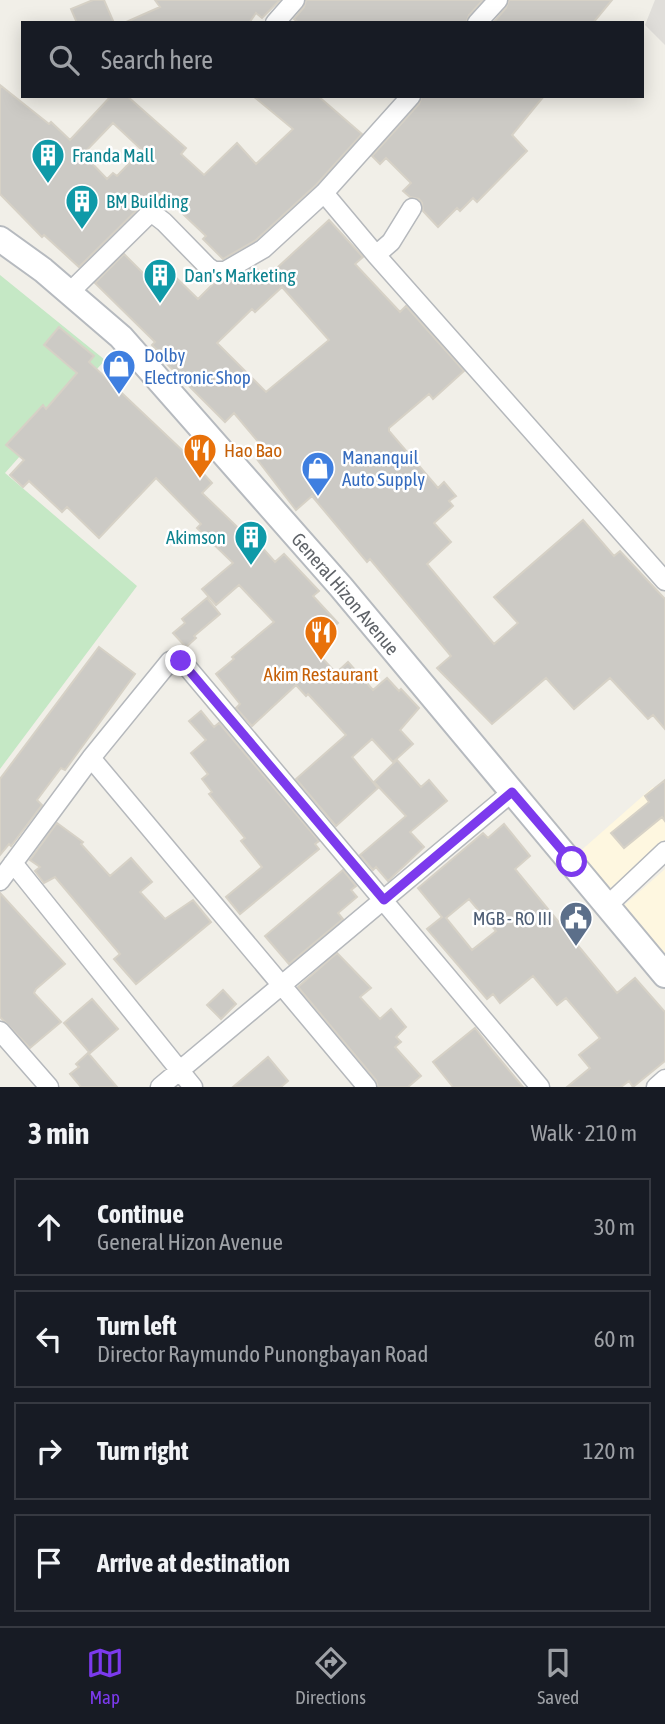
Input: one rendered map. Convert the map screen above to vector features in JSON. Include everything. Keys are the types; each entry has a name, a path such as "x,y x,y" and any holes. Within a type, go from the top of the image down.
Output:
{"main road":[{"name":"General Hizon Avenue","path":"0,239 69,292 121,337 341,587 665,975"}],"street":[{"path":"281,21 295,0"},
{"path":"479,21 498,0"},
{"path":"69,292 151,212 208,267 214,271 225,271 263,248 324,193 409,98"},
{"path":"324,193 665,581"},
{"path":"376,255 391,242 412,208"},
{"path":"0,881 91,758 170,661 181,661 540,1087"},
{"path":"91,758 368,1087"},
{"path":"160,1087 512,792"},
{"path":"608,905 665,852"},
{"path":"13,863 193,1087"},
{"path":"0,1031 49,1087"},
{"path":"656,1087 665,1079"}],"shaded area":[{"path":"655,0 665,0 665,45 645,25"},
{"path":"653,787 665,801 665,840 607,891 577,854"},
{"path":"665,869 665,953 662,955 622,907"}],"green space":[{"path":"0,275 105,360 5,473 137,586 0,769"}],"building":[{"path":"93,0 104,0 113,21 76,21 71,9"},
{"path":"155,0 280,0 262,18 256,13 250,21 128,21 160,7"},
{"path":"306,0 483,0 467,21 296,21 294,19"},
{"path":"509,0 612,0 595,21 495,21"},
{"path":"0,85 49,124 51,122 70,140 109,98 129,98 186,148 181,154 204,175 237,143 256,164 293,129 255,98 320,98 362,134 316,185 256,240 223,259 203,239 206,236 161,193 153,201 143,204 79,267 44,235 42,237 0,194","holes":["113,123 142,150 117,176 113,173 107,179 83,154"]},
{"path":"421,98 542,98 512,135 527,151 477,202 473,198 460,211 457,208 438,227 423,211 419,199 410,197 403,191 411,183 386,158 380,164 372,156 419,104"},
{"path":"329,220 363,257 355,264 400,312 406,306 464,371 433,399 429,394 389,428 438,488 444,482 456,496 449,501 453,506 434,523 451,542 427,564 494,644 518,623 494,597 583,520 614,556 620,551 665,599 665,729 653,715 648,719 610,678 574,709 546,678 492,724 437,668 451,656 370,559 367,562 312,496 296,510 256,458 265,450 234,413 225,422 165,362 167,360 152,345 155,342 95,283 124,254 152,282 166,268 198,299 215,282 230,281 255,267 266,278","holes":["282,287 329,340 266,392 217,343 252,309 255,312"]},
{"path":"59,327 94,356 89,362 183,451 212,483 202,493 275,562 284,554 319,591 313,596 338,623 311,646 336,673 348,662 373,690 387,678 419,708 400,730 413,744 393,762 372,739 352,757 378,788 336,826 296,779 346,735 308,694 306,696 296,685 252,726 236,708 240,704 216,674 274,622 239,585 216,605 202,589 233,563 197,528 201,524 156,478 99,538 67,507 62,512 29,481 23,487 10,475 24,460 6,445 43,405 46,409 77,373 44,345"},
{"path":"207,598 220,614 194,636 196,638 186,647 173,633 185,623 182,619"},
{"path":"99,647 135,674 65,770 61,768 37,800 42,805 11,846 9,844 0,855 0,779"},
{"path":"201,711 214,727 219,723 319,841 315,844 319,849 240,914 226,897 262,867 241,841 245,838 209,794 212,792 202,779 208,774 191,753 206,740 189,721"},
{"path":"397,760 421,787 429,780 447,801 410,832 424,847 388,881 376,867 373,870 360,855 406,816 374,782"},
{"path":"665,780 665,821 662,817 624,848 611,833 649,802 645,796"},
{"path":"57,823 83,842 81,844 110,876 131,858 152,882 140,892 165,919 193,900 211,922 136,984 114,959 120,954 55,877 44,883 35,871 40,867 30,860"},
{"path":"504,824 530,856 515,869 617,993 635,978 665,1012 665,1061 633,1087 629,1081 621,1087 567,1087 590,1068 579,1055 600,1038 566,998 557,1005 533,976 500,1003 493,994 487,999 427,929 442,917 418,888 483,833 488,838","holes":["469,899 496,931 472,950 446,918"]},
{"path":"343,870 356,886 351,890 357,897 338,913 343,919 289,964 265,936"},
{"path":"0,893 65,964 34,993 61,1022 30,1048 0,1017"},
{"path":"337,953 371,988 360,997 380,1019 391,1009 406,1027 396,1037 401,1042 395,1047 421,1076 408,1087 378,1087 376,1080 298,987"},
{"path":"223,990 236,1004 221,1019 207,1005"},
{"path":"92,999 118,1029 90,1053 64,1023"},
{"path":"475,1028 523,1087 453,1087 433,1062"},
{"path":"88,1053 117,1087 81,1087 70,1074 79,1067 76,1064"},
{"path":"268,1057 288,1081 281,1087 233,1087"}],"place":[{"name":"Franda Mall","path":"48,185"},
{"name":"BM Building","path":"82,231"},
{"name":"Dan's Marketing","path":"160,305"},
{"name":"Dolby Electronic Shop","path":"119,396"},
{"name":"Hao Bao","path":"200,480"},
{"name":"Mananquil Auto Supply","path":"318,498"},
{"name":"Akimson","path":"251,567"},
{"name":"Akim Restaurant","path":"321,662"},
{"name":"MGB - RO III","path":"576,948"}],"route":[{"path":"181,661 384,900 512,792 572,862"}]}
